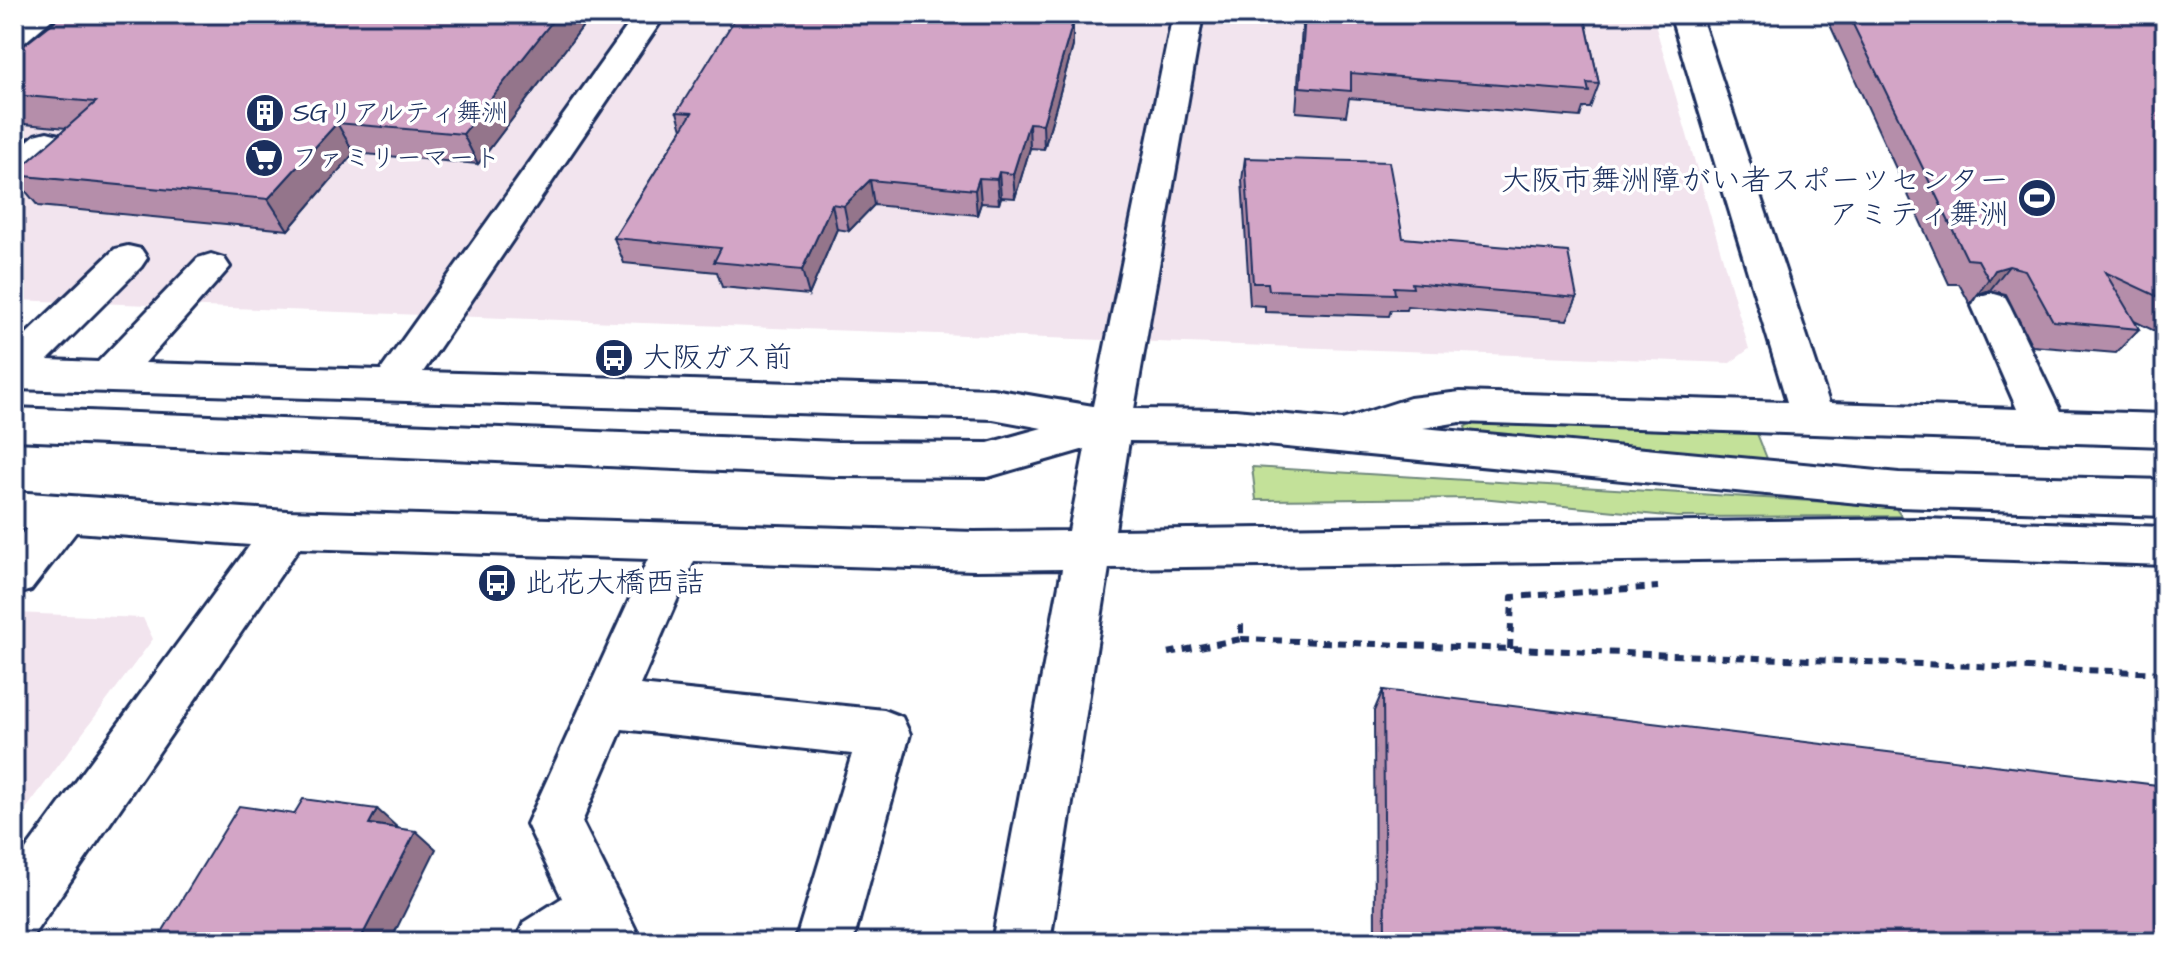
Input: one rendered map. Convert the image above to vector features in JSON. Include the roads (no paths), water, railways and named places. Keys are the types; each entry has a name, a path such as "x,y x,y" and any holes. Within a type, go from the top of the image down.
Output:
{"street":[{"path":"14,35 43,14"},
{"path":"393,384 651,14"},
{"path":"1021,942 1111,425 1188,14"},
{"path":"1685,14 1813,418"},
{"path":"14,170 47,142"},
{"path":"14,372 128,258"},
{"path":"108,377 211,267"},
{"path":"1991,306 2046,427"},
{"path":"14,372 993,404 1111,425 1235,426 1899,490 2165,498"},
{"path":"1330,436 1410,414 1460,407 2165,430"},
{"path":"14,424 837,459 988,460 1111,425"},
{"path":"14,510 287,529 974,551 1923,538 2165,546"},
{"path":"14,576 66,512"},
{"path":"14,914 287,529"},
{"path":"544,942 605,926 554,824 679,541"},
{"path":"609,705 884,734 824,942"}],"place":[{"name":"SGリアルティ舞洲","path":"265,113"},
{"name":"ファミリーマート","path":"264,158"},
{"name":"大阪市舞洲障がい者スポーツセンター アミティ舞洲","path":"2037,198"},
{"name":"大阪ガス前","path":"614,358"},
{"name":"此花大橋西詰","path":"497,583"}]}
